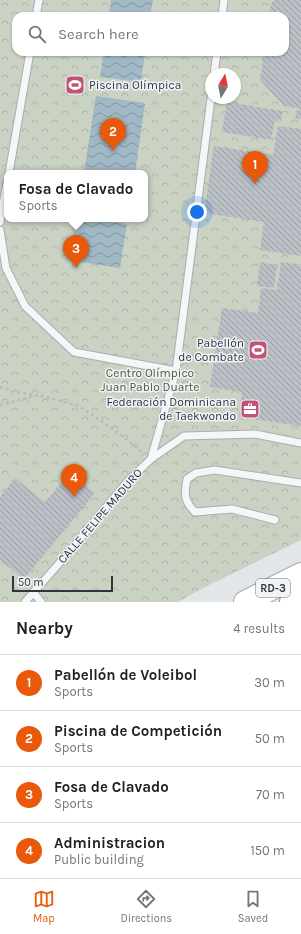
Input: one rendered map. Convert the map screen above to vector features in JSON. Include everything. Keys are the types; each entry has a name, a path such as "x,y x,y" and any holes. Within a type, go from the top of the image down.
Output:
{"main road":[{"name":"RD-3","path":"245,602 301,574"},
{"name":"RD-3","path":"291,602 301,597"}],"lane":[{"path":"37,12 39,0"},
{"path":"222,12 224,0"},
{"path":"9,170 29,56"},
{"path":"215,68 216,56"},
{"path":"151,460 176,371 210,104"},
{"path":"0,222 4,199"},
{"path":"0,230 6,268 25,306 74,352 176,371"},
{"name":"CALLE FELIPE MADURO","path":"25,602 128,481 151,460 184,436 254,434 301,443"},
{"path":"275,520 232,509 195,512 188,505 185,492 187,479 196,473 215,470 301,483"},
{"path":"33,592 41,602"}],"path":[{"path":"0,388 15,392 38,395 79,406 116,432 151,460"},
{"path":"0,404 38,395"}],"green space":[{"name":"Centro Olímpico Juan Pablo Duarte","path":"0,0 301,0 301,540 205,587 178,602 0,602"}],"water":[{"path":"111,0 153,0 151,12 110,12"},
{"path":"103,56 144,56 141,82 100,77"},
{"path":"96,96 145,103 135,170 84,170"},
{"path":"75,222 115,222 127,224 120,268 69,260"}],"building":[{"path":"275,0 301,0 301,109 284,106 260,80 263,56 289,56 289,12 270,12 271,3"},
{"path":"227,104 239,104 282,111 281,121 275,119 271,140 222,132"},
{"path":"297,110 301,110 301,119 295,118"},
{"path":"278,126 301,129 301,256 260,250 264,222 204,213 214,146 273,155"},
{"path":"260,262 277,265 274,288 257,286"},
{"name":"Pabellón de Combate","path":"281,262 301,265 301,426 239,417 242,392 210,387 222,308 258,313 261,288 277,290"},
{"path":"69,473 95,493 24,579 0,560 0,497 15,478 45,502"}],"place":[{"name":"Piscina Olímpica","path":"75,85"},
{"name":"Piscina de Competición","path":"113,151"},
{"name":"Pabellón de Voleibol","path":"255,184"},
{"name":"Fosa de Clavado","path":"76,268"},
{"name":"Pabellón de Combate","path":"258,350"},
{"name":"Federación Dominicana de Taekwondo","path":"250,409"},
{"name":"Administracion","path":"74,497"}]}
